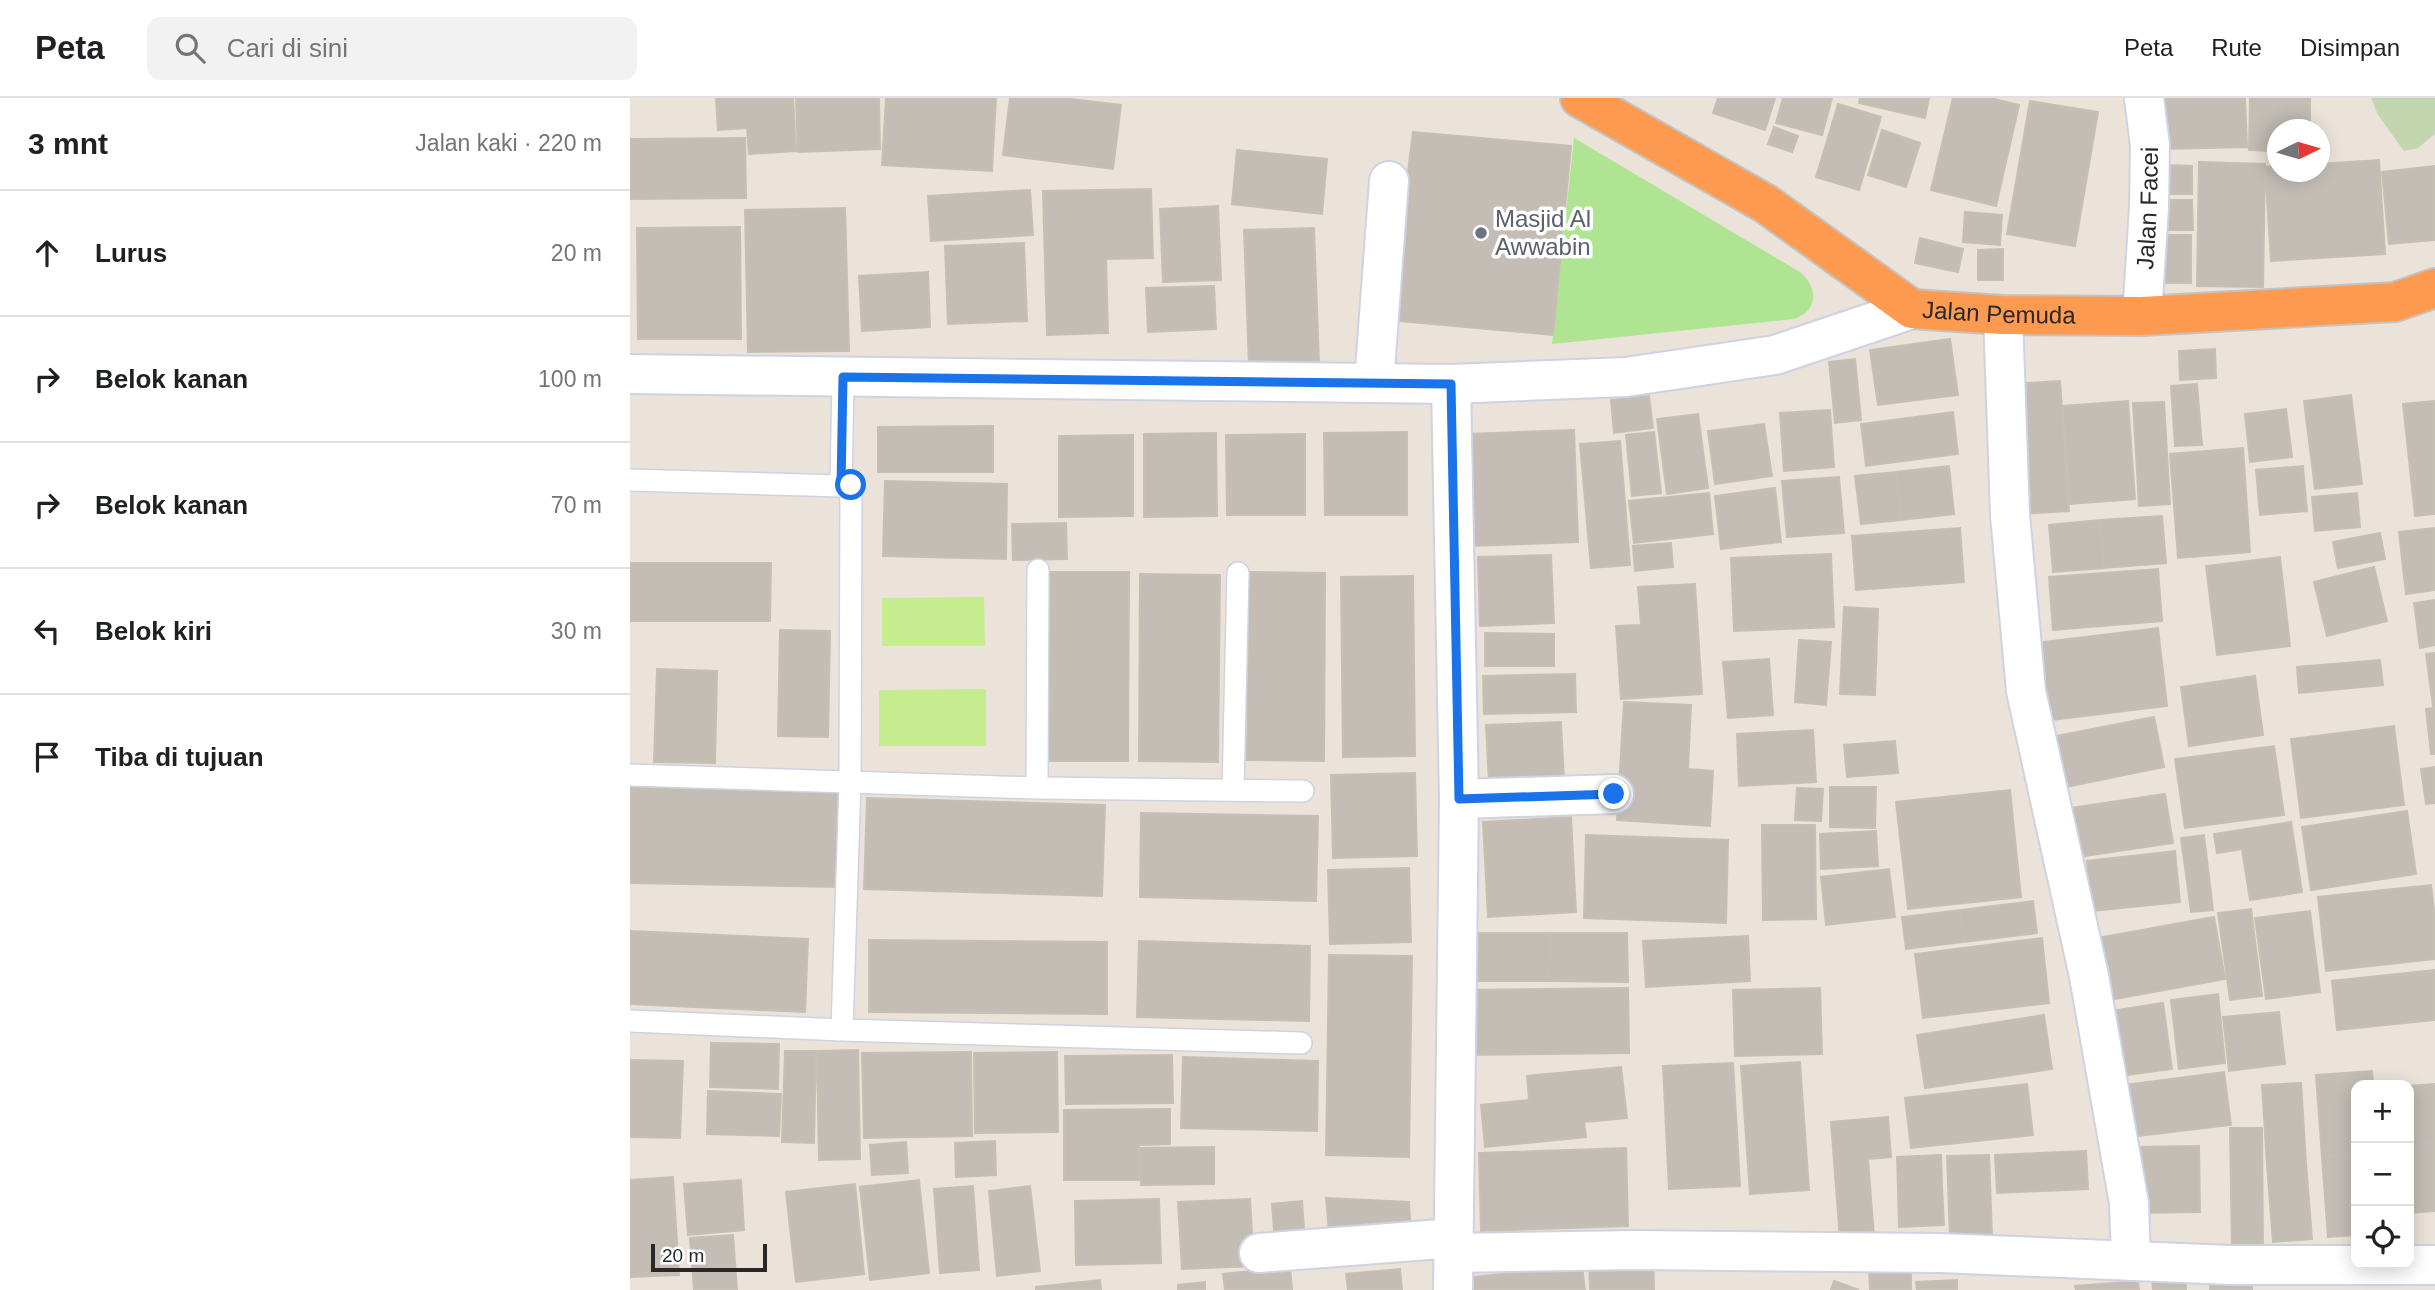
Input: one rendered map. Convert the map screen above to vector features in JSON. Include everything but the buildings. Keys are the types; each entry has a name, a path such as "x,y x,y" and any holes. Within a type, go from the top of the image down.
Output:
{"highway":[{"name":"Jalan Pemuda","path":"1580,98 1766,204 1912,309 2003,315 2142,316 2395,302 2435,288"}],"street":[{"name":"Jalan Facei","path":"2142,316 2150,145 2144,98"},
{"path":"1374,383 1389,181"},
{"path":"630,374 1451,384 1626,377 1775,355 1912,309"},
{"path":"2003,315 2010,515 2026,691 2089,976 2129,1203 2131,1261"},
{"path":"1451,384 1459,799 1454,1260"},
{"path":"1459,799 1614,794"},
{"path":"1259,1253 1454,1260 1635,1250 1940,1253 2131,1261 2273,1278 2435,1265"}],"lane":[{"path":"841,486 843,377"},
{"path":"630,480 851,485 850,783 842,1030"},
{"path":"1037,788 1038,570"},
{"path":"1233,790 1238,573"},
{"path":"630,775 1037,788 1303,791"},
{"path":"630,1021 1301,1043"}],"green space":[{"path":"2371,98 2435,98 2435,134 2418,148 2404,151 2378,115"},
{"path":"1574,138 1800,272 1813,291 1812,304 1808,310 1794,319 1552,344"},
{"path":"984,597 985,646 882,646 882,598"},
{"path":"986,689 986,746 879,746 879,690"}],"place":[{"name":"Masjid Al Awwabin","path":"1481,233"}],"route":[{"path":"851,485 841,486 843,377 1451,384 1459,799 1614,794"}]}
